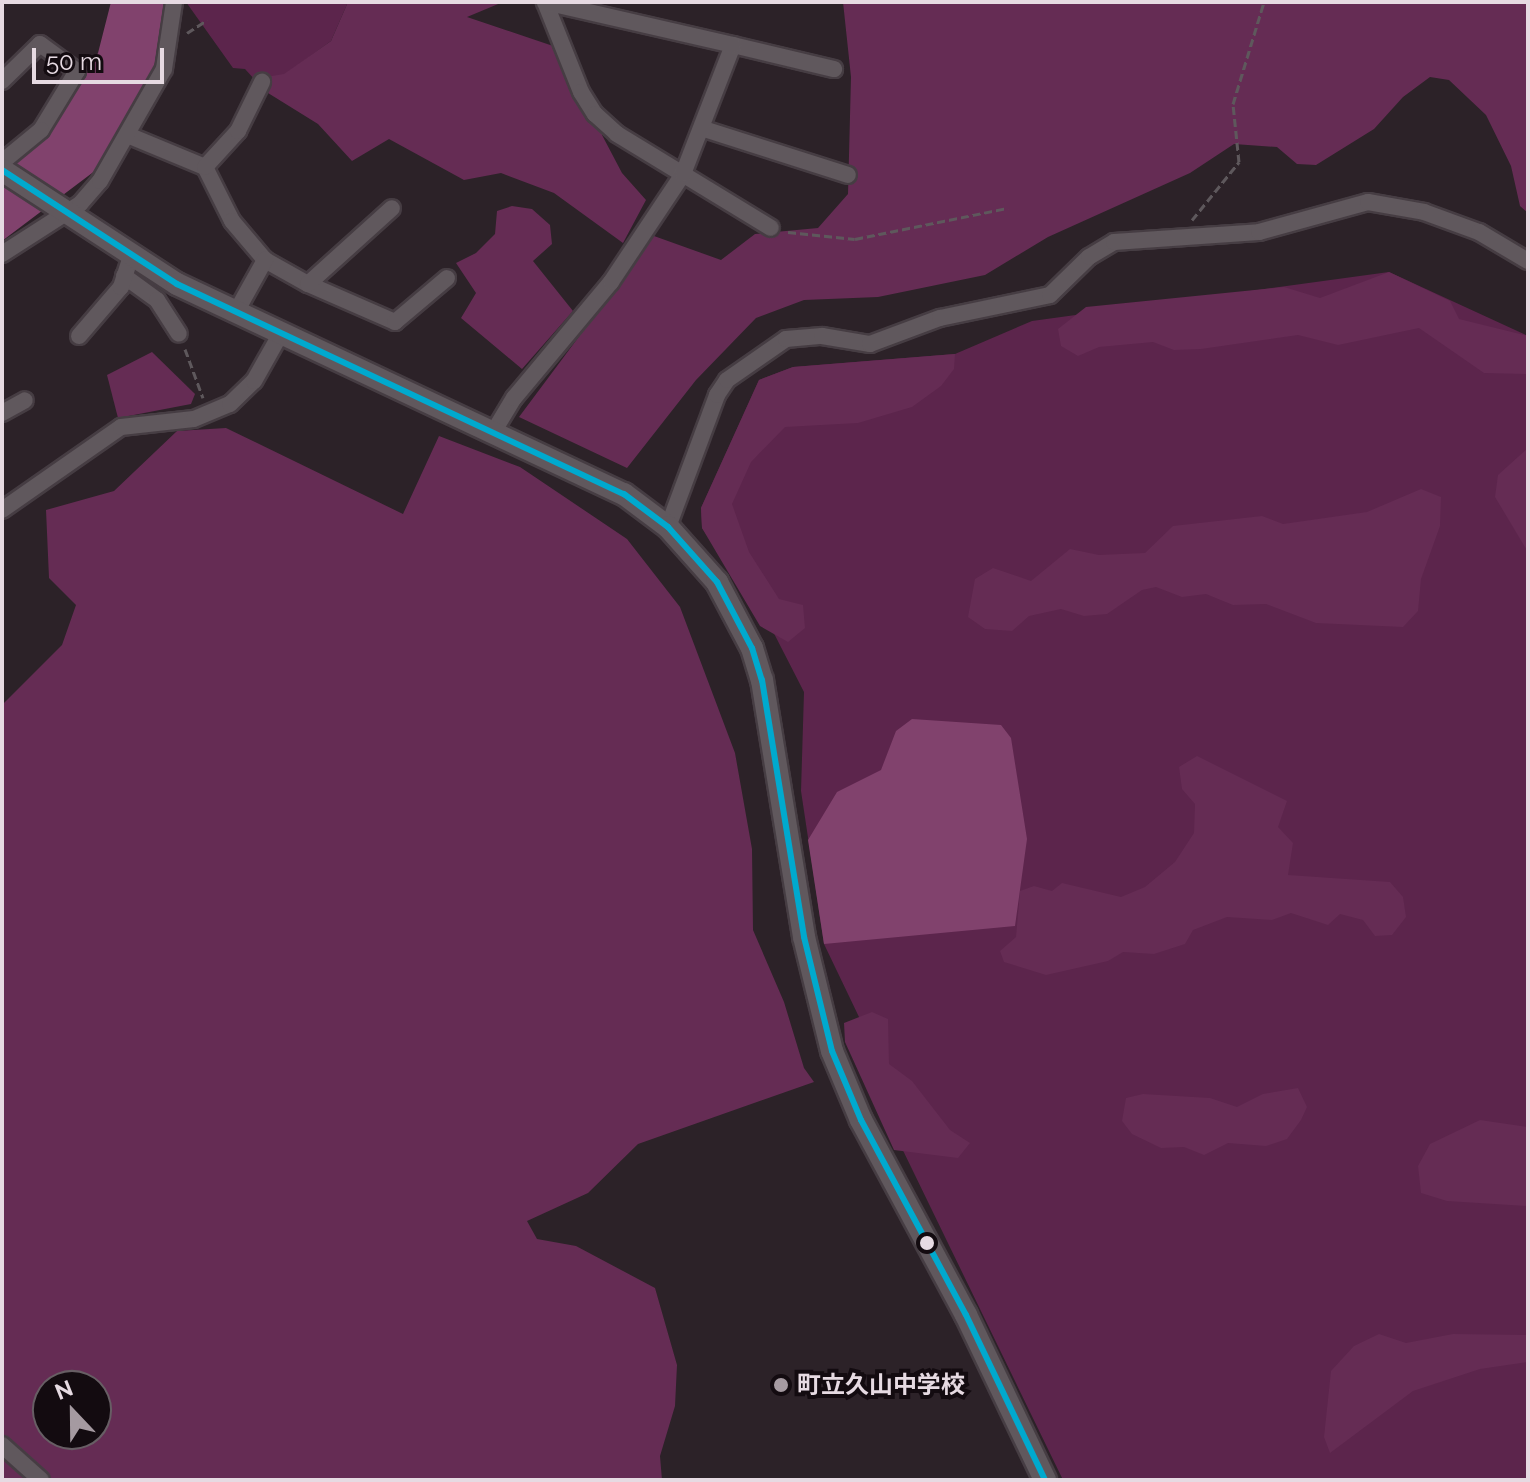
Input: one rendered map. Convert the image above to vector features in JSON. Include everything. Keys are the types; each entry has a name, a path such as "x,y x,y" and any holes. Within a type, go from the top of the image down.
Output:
{"street":[{"path":"2,254 62,212 80,204 130,136 164,69 174,2"},
{"path":"545,2 834,69"},
{"path":"545,2 581,92 595,114 617,134 771,228"},
{"path":"2,81 40,44 77,71 41,130 2,162"},
{"path":"494,431 514,398 611,282 683,174 704,129 733,45"},
{"path":"205,167 238,131 262,82"},
{"path":"704,129 848,175"},
{"path":"130,136 205,167 232,221 265,260 308,284 395,322 447,278"},
{"path":"2,170 62,212 127,266 157,300 179,334"},
{"path":"668,527 717,395 727,380 769,346 805,336 870,344 940,318 1024,303 1050,295 1089,257 1114,242 1259,232 1368,202 1424,212 1479,232 1528,261"},
{"path":"308,284 392,208"},
{"path":"236,312 265,260"},
{"path":"127,266 236,312 624,494 668,527 733,608 762,680 804,937 832,1051 861,1120 966,1315 1045,1480"},
{"path":"79,336 107,308 127,266"},
{"path":"2,510 121,427 208,413 230,404 254,381 281,333"},
{"path":"2,413 25,400"},
{"path":"2,1445 41,1480"}],"path":[{"path":"1179,237 1239,162 1233,104 1264,2"},
{"path":"192,32 207,20"},
{"path":"771,228 811,238 855,239 1008,208"},
{"path":"179,334 208,413"}],"shaded area":[{"path":"111,2 164,2 170,25 154,73 108,161 2,241 2,174 50,133 71,100 98,53"},
{"path":"186,2 348,2 331,41 284,75 256,81 245,69 233,68"},
{"path":"348,2 503,2 467,17 559,48 603,116 602,135 622,173 646,200 623,243 554,193 501,173 464,180 389,139 352,161 318,124 268,93 266,77 284,74 331,41"},
{"path":"843,2 1528,2 1528,213 1520,206 1511,166 1486,115 1449,80 1430,77 1403,97 1374,129 1316,165 1297,164 1277,147 1234,144 1190,173 1048,237 985,275 878,297 804,300 756,318 696,380 627,468 519,417 654,236 721,260 755,234 818,228 848,194 851,77"},
{"path":"512,206 532,209 550,225 552,244 533,261 573,311 522,369 461,318 476,293 456,263 476,253 495,234 497,211"},
{"path":"1389,272 1528,336 1528,1480 1063,1480 861,1064 859,1017 824,944 801,791 804,692 763,612 702,528 701,508 759,380 793,367 955,354 1032,321"},
{"path":"1389,272 1450,301 1459,319 1528,336 1528,374 1484,373 1419,328 1338,345 1298,335 1201,349 1174,350 1153,342 1099,347 1078,356 1061,346 1058,329 1086,307 1284,287 1320,298"},
{"path":"152,352 195,394 191,404 118,418 107,375"},
{"path":"955,354 954,369 941,386 912,407 858,423 785,427 751,462 732,504 749,552 779,599 803,605 805,628 788,642 760,626 702,528 701,508 759,380 793,367"},
{"path":"226,428 403,514 439,436 520,467 627,539 680,607 735,753 752,849 753,930 784,1002 804,1068 814,1082 638,1144 588,1193 527,1221 537,1239 576,1246 655,1288 677,1365 675,1406 660,1456 662,1480 2,1480 2,705 62,645 76,605 49,578 46,510 114,491 177,431"},
{"path":"1528,448 1528,552 1495,497 1498,475"},
{"path":"1421,489 1441,497 1440,526 1421,579 1418,611 1403,627 1316,623 1266,604 1233,605 1206,594 1182,597 1156,587 1142,590 1107,614 1084,616 1061,609 1029,616 1012,631 985,629 968,617 975,579 993,568 1031,581 1070,549 1099,555 1145,553 1173,526 1262,516 1283,524 1367,512"},
{"path":"912,719 1001,725 1011,738 1027,839 1015,926 824,944 808,840 837,792 881,770 896,731"},
{"path":"1197,756 1287,801 1278,827 1293,843 1288,875 1390,882 1403,897 1406,917 1392,935 1375,936 1363,920 1340,914 1328,925 1291,913 1272,920 1227,917 1193,930 1185,944 1154,954 1123,952 1108,961 1046,975 1004,962 1000,951 1016,937 1020,891 1034,886 1052,891 1062,883 1121,897 1145,887 1175,862 1194,833 1195,804 1182,789 1179,767"},
{"path":"872,1012 888,1019 889,1064 912,1081 950,1130 970,1143 958,1158 894,1150 845,1042 844,1023"},
{"path":"1298,1088 1307,1107 1301,1120 1287,1139 1266,1146 1228,1143 1204,1155 1184,1147 1161,1148 1132,1134 1122,1121 1126,1098 1143,1094 1210,1098 1237,1107 1263,1094"},
{"path":"1480,1120 1528,1127 1528,1206 1447,1201 1421,1193 1418,1166 1430,1144"},
{"path":"1379,1334 1406,1343 1453,1334 1528,1335 1528,1362 1480,1369 1413,1391 1330,1453 1324,1437 1331,1371 1354,1346"}],"transit line":[{"path":"2,170 177,284 624,494 668,527 717,582 752,648 762,680 804,937 832,1051 861,1120 966,1315 1045,1480"}],"place":[{"name":"町立久山中学校","path":"781,1385"}]}
